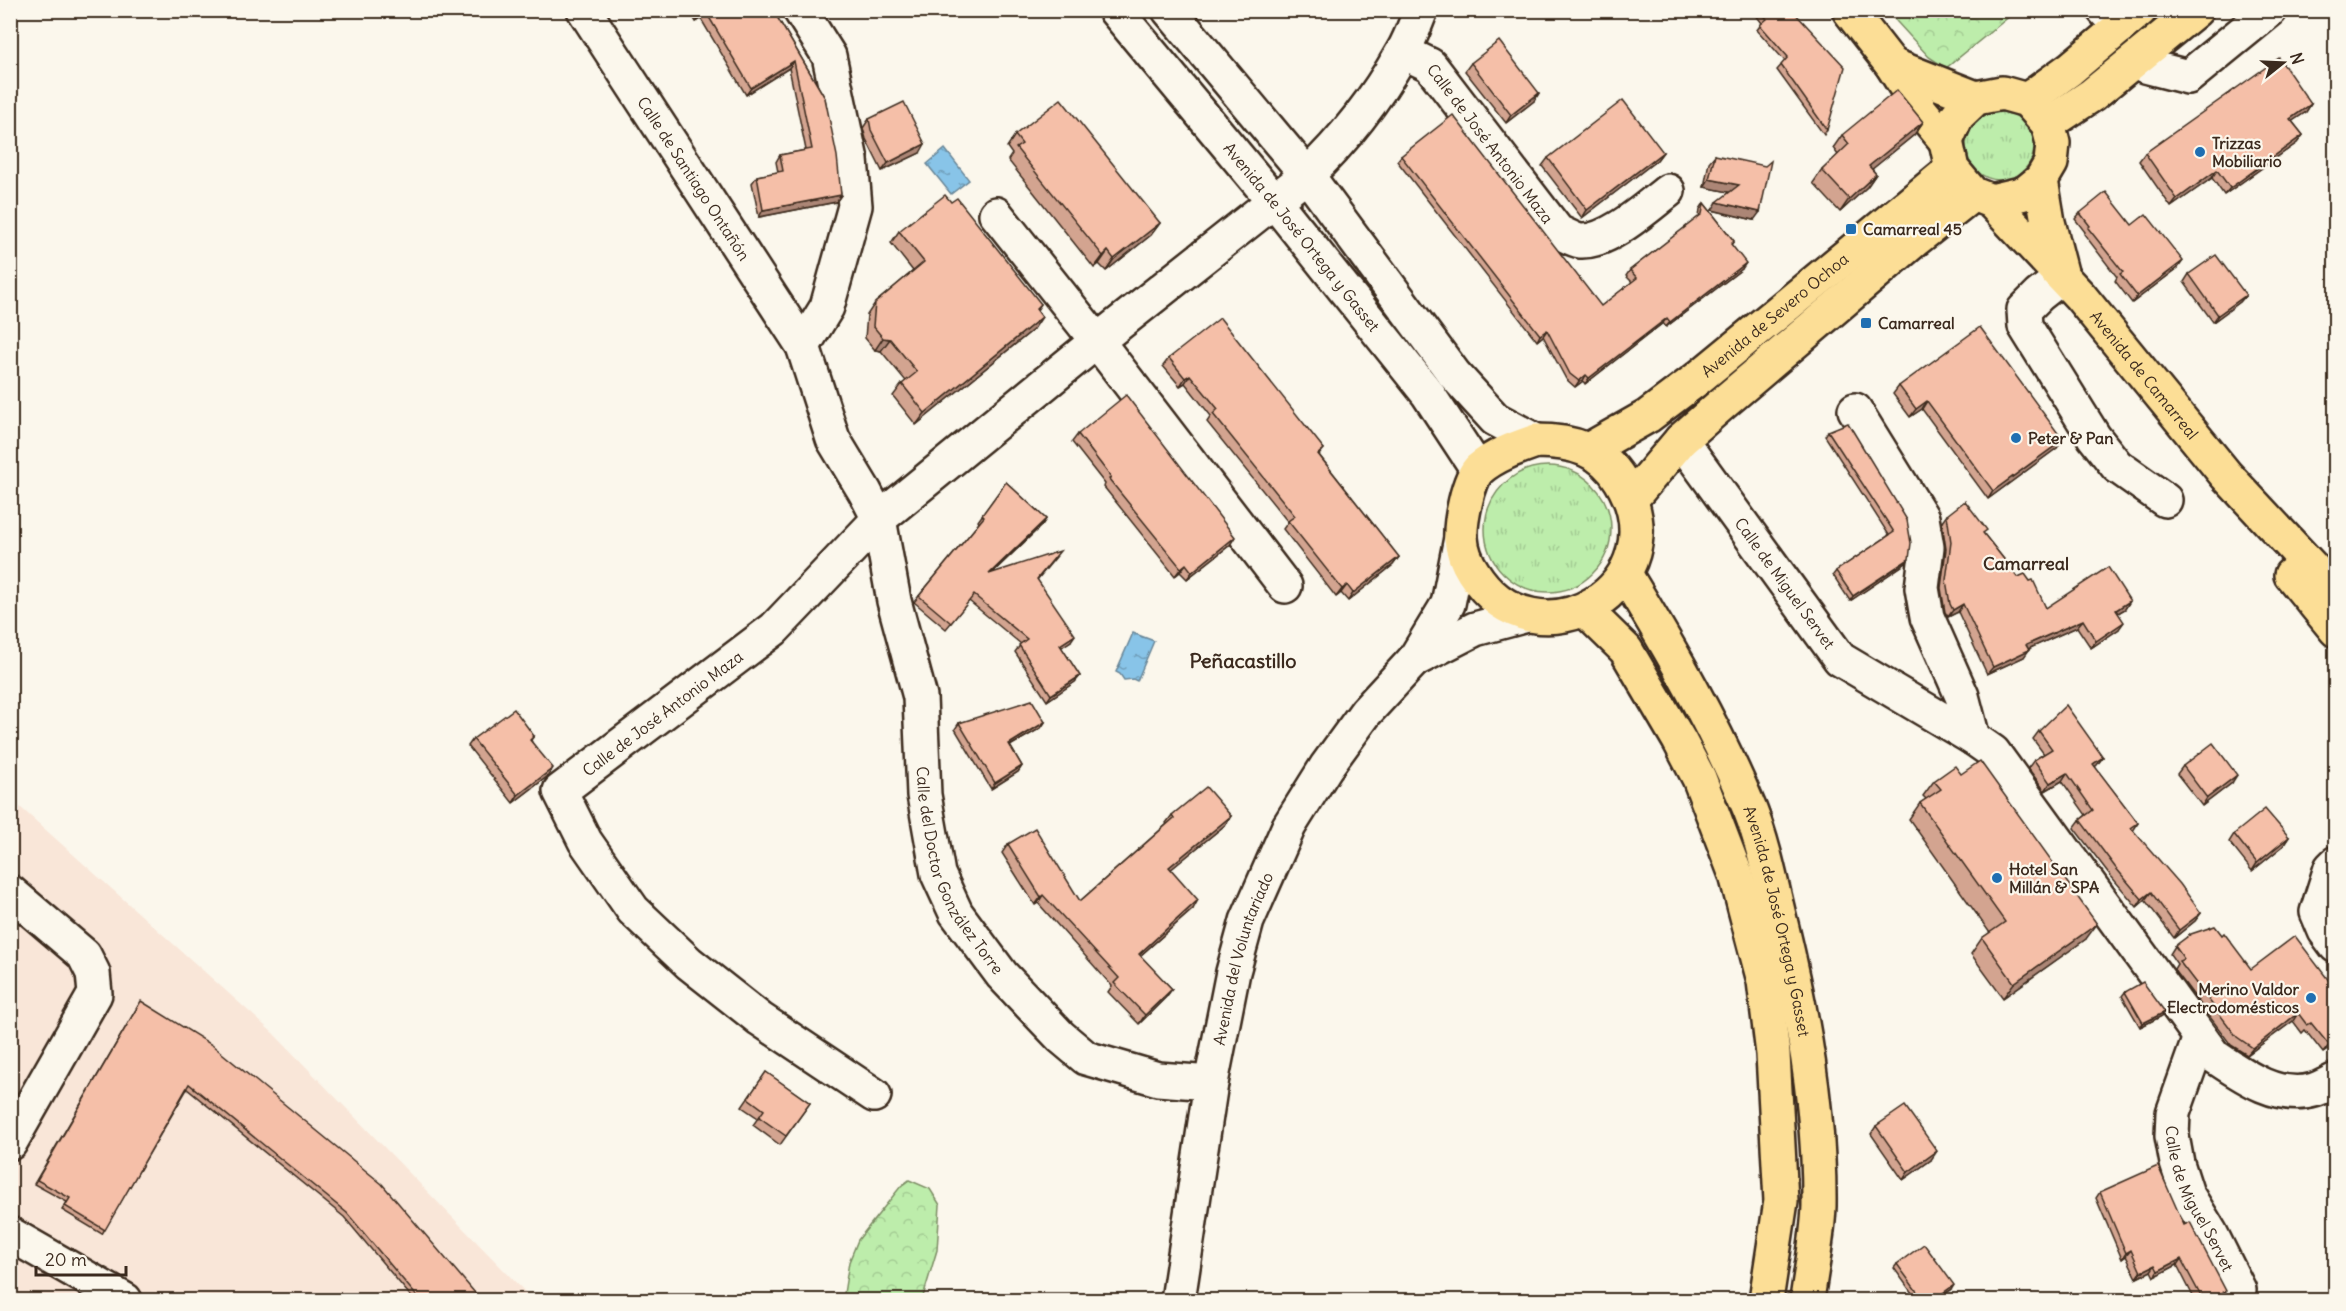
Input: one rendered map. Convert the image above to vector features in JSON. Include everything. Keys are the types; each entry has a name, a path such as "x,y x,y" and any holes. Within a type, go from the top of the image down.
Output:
{"main road":[{"path":"1849,10 1892,65 1949,155 1982,198 2025,193 2041,180 2050,163 2053,143 2048,124 2027,100 2002,93 1976,98 1892,65"},
{"path":"2048,124 2135,61 2190,15"},
{"path":"2027,100 2070,69 2121,16"},
{"path":"1949,155 1957,116 1976,98"},
{"name":"Avenida de Severo Ochoa","path":"1588,450 1648,416 1689,385 1949,155"},
{"name":"Avenida de Camarreal","path":"2041,180 2048,222 2062,277"},
{"name":"Avenida de Severo Ochoa","path":"1632,498 1681,440 1890,261 1982,198"},
{"name":"Avenida de Camarreal","path":"1982,198 2062,277 2226,475"},
{"path":"1536,441 1562,441 1588,450 1614,470 1632,498 1637,520 1637,538 1633,557 1625,574 1608,595 1585,610 1557,617 1527,615 1503,604 1482,587 1468,564 1461,538 1465,501 1478,470 1508,451 1536,441"},
{"path":"2226,475 2336,593"},
{"path":"2226,475 2294,579 2336,630"},
{"name":"Avenida de José Ortega y Gasset","path":"1625,574 1701,706 1730,765 1750,813 1767,864 1795,984 1815,1098 1819,1208 1807,1300"},
{"name":"Avenida de José Ortega y Gasset","path":"1585,610 1626,650 1699,778 1736,875 1764,981 1773,1054 1781,1201 1766,1300"}],"street":[{"name":"Calle de Santiago Ontañón","path":"584,10 803,346 832,439 866,492 879,519"},
{"path":"800,10 828,56 851,160 855,206 827,307 803,346"},
{"name":"Avenida de José Ortega y Gasset","path":"1115,10 1274,201 1428,394 1478,470"},
{"path":"1169,10 1307,175 1454,374 1495,419 1536,441"},
{"name":"Calle de José Antonio Maza","path":"874,1095 760,1019 689,963 633,910 585,841 560,791 774,630 879,519 1097,341 1307,175 1334,149 1403,52 1421,10"},
{"path":"2135,61 2145,66 2188,77 2270,10"},
{"name":"Calle de José Antonio Maza","path":"1403,52 1430,65 1558,232 1580,241 1600,237 1619,228 1668,190"},
{"path":"996,214 1097,341 1285,586"},
{"path":"2062,277 2024,310 2025,326 2094,437 2111,459 2117,466 2165,500"},
{"path":"1855,410 1922,518 1927,547 1922,588 1927,617 1962,696 1973,738"},
{"name":"Calle de Miguel Servet","path":"1681,440 1840,659 1993,752 2214,1056 2247,1078 2283,1092 2313,1090 2336,1080"},
{"name":"Calle del Doctor González Torre","path":"879,519 894,601 920,697 924,795 938,874 956,913 1002,975 1061,1037 1086,1058 1158,1080 1211,1083"},
{"name":"Avenida del Voluntariado","path":"1178,1300 1211,1083 1233,972 1247,921 1289,826 1326,767 1366,712 1414,660 1448,604 1461,538"},
{"name":"Avenida del Voluntariado","path":"1414,660 1475,629 1527,615"},
{"path":"2336,863 2331,868 2317,912 2325,932 2336,946"},
{"path":"10,892 84,955 93,973 95,994 10,1143"},
{"name":"Calle de Miguel Servet","path":"2200,1037 2173,1113 2172,1136 2177,1163 2187,1194 2210,1232 2239,1290"},
{"path":"10,1234 125,1300"}],"shaded area":[{"path":"10,798 273,1033 533,1300 11,1300"}],"green space":[{"path":"1887,11 2016,11 1946,68 1929,57"},
{"path":"2000,112 2013,115 2024,122 2031,133 2034,146 2031,159 2024,170 2013,177 2000,180 1987,177 1976,170 1969,159 1966,146 1969,133 1976,122 1987,115"},
{"path":"1548,466 1572,471 1592,485 1606,505 1611,529 1606,553 1592,573 1572,587 1548,592 1524,587 1504,573 1490,553 1485,529 1490,505 1504,485 1524,471"},
{"path":"909,1180 930,1189 940,1205 937,1250 922,1300 843,1300 849,1262 858,1240 901,1186"}],"water":[{"path":"945,149 969,180 951,194 927,164"},
{"path":"1133,633 1154,641 1137,681 1124,680 1116,672"}],"building":[{"path":"698,10 773,10 825,98 837,156 841,195 763,210 757,176 783,171 780,155 812,149 794,61 751,88 706,12 701,15"},
{"path":"1759,10 1792,10 1845,67 1827,130 1781,65 1788,57 1760,25 1767,19"},
{"path":"1499,41 1539,93 1511,115 1471,63"},
{"path":"2279,58 2311,104 2290,119 2303,135 2230,188 2217,170 2177,199 2145,153"},
{"path":"1897,90 1923,122 1869,166 1876,174 1849,199 1822,170 1849,144 1842,135"},
{"path":"1061,99 1160,223 1114,259 1108,251 1103,256 1016,148 1022,144 1015,135"},
{"path":"1623,100 1663,152 1587,210 1548,158"},
{"path":"904,102 925,144 888,163 871,130 869,119"},
{"path":"1453,115 1601,306 1637,278 1630,270 1702,214 1704,203 1734,241 1731,244 1746,263 1670,322 1667,318 1589,378 1586,375 1579,381 1570,374 1547,330 1540,335 1401,156"},
{"path":"1715,155 1765,166 1771,161 1760,212 1717,202 1739,185 1709,179"},
{"path":"2106,192 2132,225 2146,214 2183,261 2137,296 2120,274 2123,272 2088,228 2090,226 2080,213"},
{"path":"945,195 951,202 957,198 1041,304 1036,309 1042,317 925,413 902,384 917,372 890,339 883,338 873,326 875,303 924,262 899,231"},
{"path":"2216,255 2246,295 2218,315 2189,274"},
{"path":"1220,318 1324,449 1318,454 1399,557 1353,593 1347,585 1342,589 1288,521 1295,516 1213,414 1218,409 1190,375 1185,378 1169,358"},
{"path":"1980,327 2063,440 1993,491 1927,401 1916,409 1899,386"},
{"path":"1126,395 1235,537 1192,572 1186,564 1181,568 1109,479 1111,477 1078,434"},
{"path":"1848,423 1907,520 1911,543 1909,559 1853,596 1836,571 1894,532 1828,431"},
{"path":"1006,482 1046,519 989,574 1060,551 1037,579 1075,635 1060,645 1080,676 1051,695 1019,645 1027,639 974,595 951,623 919,596 984,517 982,515"},
{"path":"1965,501 1987,530 1983,533 2018,577 2025,574 2030,581 2033,580 2046,608 2108,567 2130,601 2116,610 2124,622 2096,641 2083,620 2026,645 2029,650 1993,667 1963,604 1953,610 1950,604 1946,580 1951,542 1947,515"},
{"path":"1032,700 1045,722 1009,744 1022,766 995,783 959,723"},
{"path":"2066,705 2103,757 2093,764 2138,823 2131,828 2180,884 2201,913 2179,930 2151,892 2142,899 2080,820 2093,810 2067,773 2050,783 2034,760 2052,749 2039,731"},
{"path":"514,709 534,736 530,740 553,768 518,795 473,739"},
{"path":"2213,743 2237,775 2207,798 2183,766"},
{"name":"Hotel San Millán & SPA","path":"1980,761 2097,924 2014,983 1982,938 2005,922 1920,803 1941,789 1934,781 1955,766 1961,774"},
{"path":"1206,787 1231,816 1169,867 1198,900 1139,954 1172,989 1145,1015 1114,983 1119,978 1043,895 1041,897 1008,844 1035,828 1080,901 1174,818 1172,815"},
{"path":"2265,809 2289,837 2257,863 2234,834"},
{"path":"2215,926 2222,935 2224,933 2251,969 2295,936 2336,990 2336,1040 2329,1045 2311,1023 2307,1025 2298,1013 2253,1048 2237,1037 2179,961 2184,959 2175,946 2191,934"},
{"path":"2143,982 2165,1012 2143,1023 2125,992"},
{"path":"141,1001 212,1045 382,1184 481,1300 420,1300 347,1213 189,1084 105,1230 65,1206 70,1198 37,1180"},
{"path":"766,1072 810,1103 786,1136 759,1117 764,1110 748,1098"},
{"path":"1905,1106 1937,1151 1908,1172 1876,1126"},
{"path":"2158,1166 2184,1225 2190,1222 2226,1291 2207,1300 2203,1300 2181,1259 2158,1271 2155,1265 2141,1272 2131,1250 2126,1253 2100,1192"},
{"path":"1924,1244 1954,1285 1933,1300 1923,1300 1897,1264"}],"place":[{"name":"Trizzas Mobiliario","path":"2200,152"},
{"name":"Camarreal 45","path":"1851,229"},
{"name":"Camarreal","path":"1866,323"},
{"name":"Peter & Pan","path":"2016,438"},
{"name":"Hotel San Millán & SPA","path":"1997,878"},
{"name":"Merino Valdor Electrodomésticos","path":"2311,998"}],"district":[{"name":"Camarreal","path":"2026,564"},
{"name":"Peñacastillo","path":"1243,661"}]}
